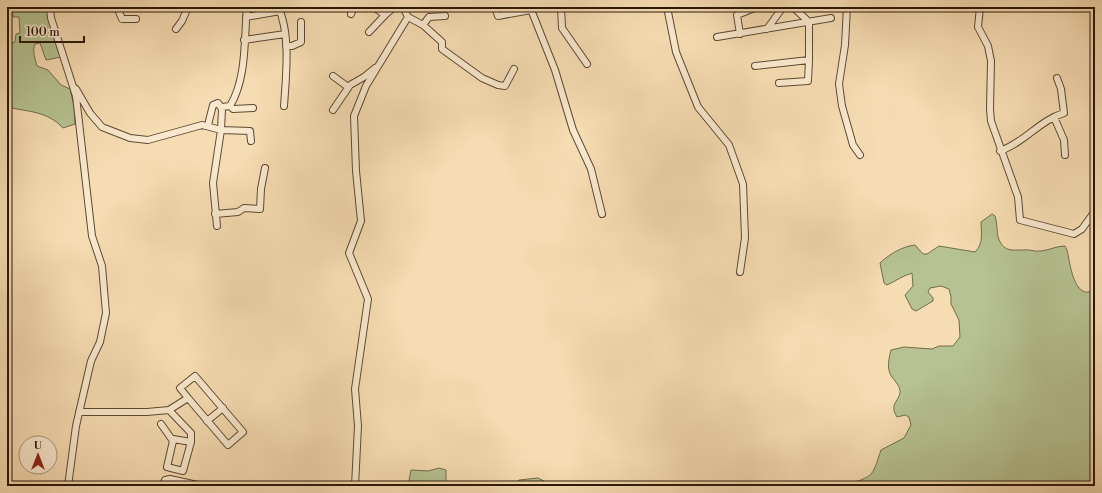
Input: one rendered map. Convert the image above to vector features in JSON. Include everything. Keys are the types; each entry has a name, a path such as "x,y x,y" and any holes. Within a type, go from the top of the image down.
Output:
{"street":[{"path":"50,7 51,18 74,86 92,236 102,266 106,313 100,342 91,361 88,382 73,439 68,486"},
{"path":"117,7 122,19"},
{"path":"122,19 124,7"},
{"path":"176,29 182,21 188,7"},
{"path":"230,106 238,88 243,59 247,7"},
{"path":"351,14 354,7"},
{"path":"374,7 385,15"},
{"path":"369,32 394,7"},
{"path":"403,7 408,17 423,25 442,42 442,49 490,82 505,86 514,69"},
{"path":"495,7 498,16 530,8 557,74 573,130 591,169 602,214"},
{"path":"561,7 562,28 587,64"},
{"path":"667,7 676,52 698,108 729,145 743,184 745,238 740,272"},
{"path":"735,7 740,34"},
{"path":"737,15 757,7"},
{"path":"767,29 783,7"},
{"path":"779,83 808,81 809,22 793,7"},
{"path":"847,7 845,45 839,84 842,106 853,145 860,155"},
{"path":"980,7 978,27 988,46 991,61 991,121 1000,151 1018,197 1020,220 1074,234 1082,230 1095,211"},
{"path":"246,17 281,9 286,46 284,106"},
{"path":"423,25 429,17 445,16"},
{"path":"355,486 358,426 355,389 368,299 349,253 361,221 356,171 354,122 364,91 376,67 408,17"},
{"path":"717,37 831,18"},
{"path":"122,19 136,19"},
{"path":"286,46 292,46 301,42 301,22"},
{"path":"244,40 285,34"},
{"path":"755,66 809,60"},
{"path":"333,110 348,87 376,67"},
{"path":"333,76 348,87"},
{"path":"1000,151 1064,112 1061,89 1057,78"},
{"path":"74,86 90,113 102,127 130,138 148,140 200,125 208,125 221,130 250,131 251,141"},
{"path":"208,125 213,105 218,103 222,107 230,106 233,109 253,108"},
{"path":"217,226 215,214 214,177 221,130 222,107"},
{"path":"1054,117 1064,140 1065,155"},
{"path":"215,214 238,212 244,208 260,209 261,189 265,168"},
{"path":"195,376 243,432 228,445 188,398 180,388 195,376"},
{"path":"79,412 147,412 169,410 188,398"},
{"path":"207,421 223,408"},
{"path":"169,410 191,434 191,442 184,469 182,471 166,467 172,438"},
{"path":"161,424 172,438 191,442"},
{"path":"163,486 167,479 181,484 199,486"}],"green space":[{"path":"12,7 49,7 61,57 46,60 40,43 35,44 35,58 37,66 48,70 61,85 70,89 74,106 75,124 63,128 57,122 44,115 7,107 7,53 9,44 15,42 16,34 20,33 19,17 13,17"},
{"path":"992,214 996,219 999,240 1004,247 1009,250 1039,251 1065,246 1071,271 1077,286 1088,292 1095,290 1095,486 846,486 862,480 870,475 875,467 881,450 904,438 911,425 909,417 905,415 897,417 895,412 894,405 899,397 900,390 889,371 888,364 891,350 904,347 932,349 939,346 953,346 960,337 959,320 951,304 949,289 941,286 930,288 928,292 933,298 933,301 916,311 912,309 905,295 913,286 912,273 887,285 884,283 880,263 896,251 915,245 923,254 927,254 939,246 975,252 981,241 981,222"},
{"path":"439,468 446,470 446,486 408,486 411,470 428,471"},
{"path":"538,478 544,481 546,486 517,486 519,480"}]}
